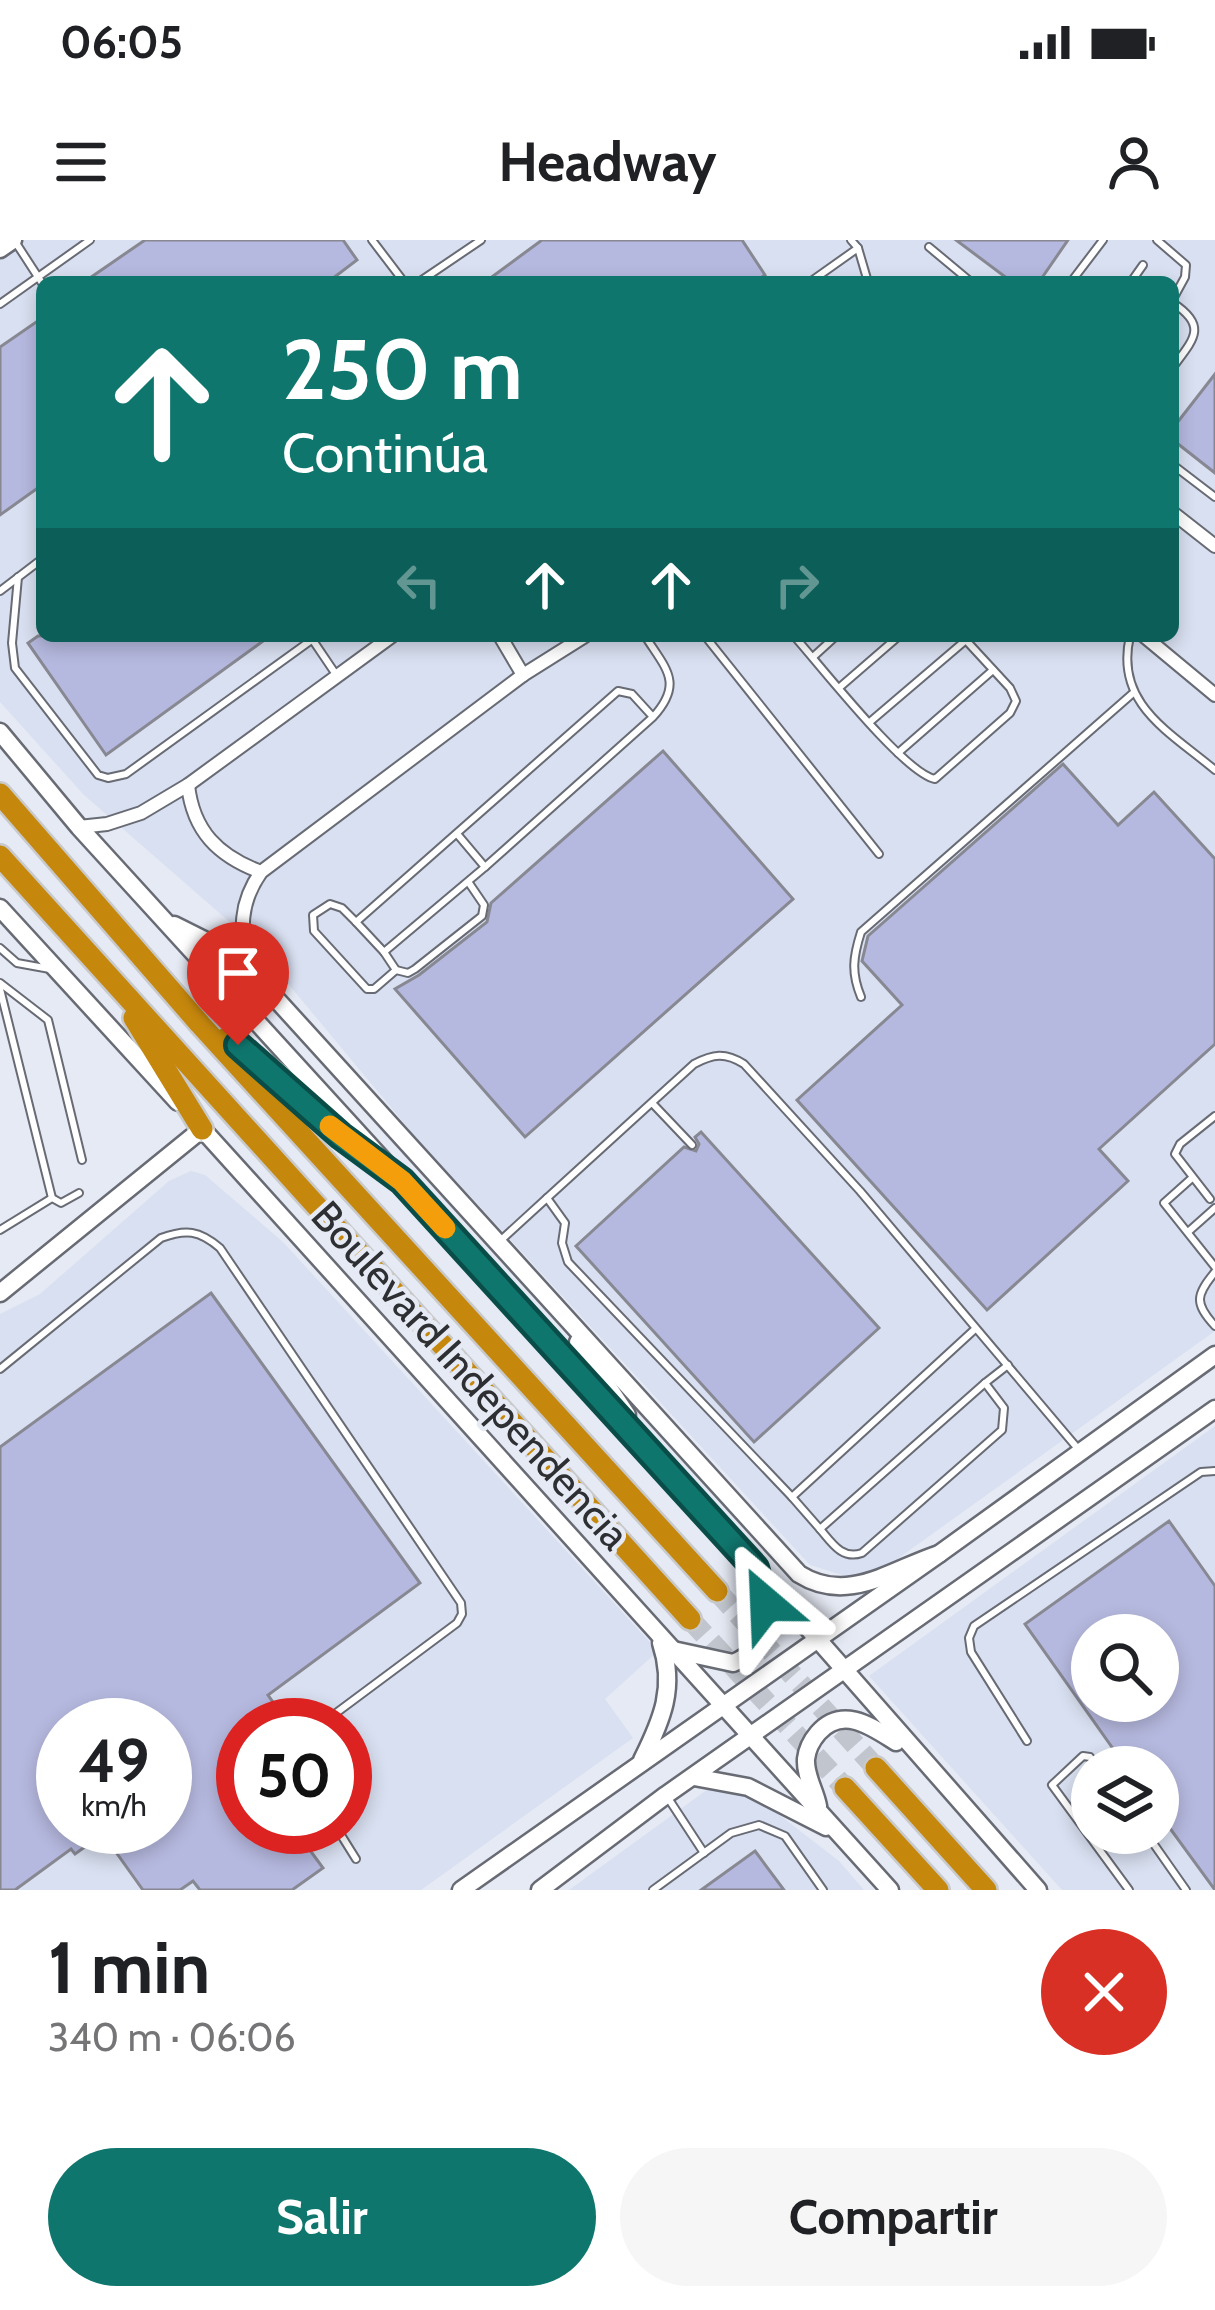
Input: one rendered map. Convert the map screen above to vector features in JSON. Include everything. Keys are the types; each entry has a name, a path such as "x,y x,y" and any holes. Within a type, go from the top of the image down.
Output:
{"highway":[{"path":"0,794 200,1024 717,1592"},
{"path":"0,856 690,1619"},
{"path":"105,971 202,1129"},
{"path":"200,1024 238,1045 341,1136 402,1181"},
{"path":"876,1768 986,1890"},
{"path":"845,1788 938,1890"}],"main road":[{"path":"0,249 14,240"},
{"name":"Boulevard Independencia","path":"0,732 79,826 755,1568 1038,1890"},
{"name":"Boulevard Independencia","path":"0,908 890,1890"},
{"path":"166,920 232,954 248,968 800,1574 826,1587 854,1587 939,1554"},
{"path":"0,1293 202,1129"},
{"path":"536,1281 662,1465"},
{"path":"460,1890 1215,1354"},
{"path":"540,1890 666,1795 1215,1409"},
{"path":"641,1762 668,1695 666,1643 733,1663 755,1649 766,1624 766,1604 755,1568"},
{"path":"820,1814 806,1760 814,1738 824,1728 836,1720 861,1721 908,1746"},
{"path":"694,1777 748,1786 834,1829"}],"street":[{"path":"1179,518 1215,546"},
{"path":"79,826 107,824 141,813 384,642"},
{"path":"504,642 523,675"},
{"path":"248,968 242,910 261,872 523,675 575,642"},
{"path":"1151,642 1215,695"},
{"path":"188,784 198,824 214,847 236,863 261,872"}],"lane":[{"path":"14,240 37,276"},
{"path":"45,276 90,240"},
{"path":"372,240 399,276"},
{"path":"428,276 481,240"},
{"path":"1075,276 1102,240"},
{"path":"1157,240 1186,265 1179,289"},
{"path":"817,276 854,244 866,276"},
{"path":"928,247 964,276"},
{"path":"1136,276 1143,266"},
{"path":"0,304 36,282"},
{"path":"1179,306 1189,314 1195,331 1179,359"},
{"path":"1179,470 1215,497"},
{"path":"0,591 36,564"},
{"path":"18,577 14,668 98,775 108,778 126,774 309,642"},
{"path":"317,642 338,677"},
{"path":"384,952 469,883 668,701 667,670 649,642"},
{"path":"710,642 879,854"},
{"path":"799,642 898,753 927,778 941,776 1014,706 1015,695 968,642"},
{"path":"813,657 829,642"},
{"path":"840,687 891,642"},
{"path":"871,721 960,642"},
{"path":"1130,642 1127,675 1132,694 1215,770"},
{"path":"898,753 993,670"},
{"path":"356,922 617,691 632,694 652,716"},
{"path":"861,997 853,977 862,932 1132,694"},
{"path":"458,836 485,867"},
{"path":"396,970 368,989 310,924 313,915 330,904 341,908 396,970 408,973 482,916 484,905 469,883"},
{"path":"0,948 28,967 55,969"},
{"path":"0,986 47,1020 82,1160"},
{"path":"0,986 52,1198 61,1203 79,1193"},
{"path":"500,1241 694,1064 708,1057 731,1056 744,1064 860,1191 1081,1452"},
{"path":"653,1104 692,1145"},
{"path":"1188,1232 1214,1202 1176,1160 1176,1149 1215,1116"},
{"path":"1192,1178 1164,1203 1215,1269 1198,1293 1198,1303 1215,1326"},
{"path":"0,1230 52,1198"},
{"path":"548,1198 566,1222 562,1243 568,1262 845,1555 862,1553 1002,1430 1006,1417 985,1383"},
{"path":"0,1369 161,1238 191,1231 206,1235 220,1248 461,1604 457,1622 356,1698"},
{"path":"792,1497 974,1330"},
{"path":"820,1529 1008,1365"},
{"path":"1027,1741 971,1652 974,1626 1202,1472 1215,1471"},
{"path":"1071,1768 1052,1785 1071,1811"},
{"path":"666,1795 704,1852"},
{"path":"653,1890 704,1852 746,1827 759,1825 785,1836 823,1890"},
{"path":"353,1854 356,1859"},
{"path":"1103,1854 1129,1890"},
{"path":"1161,1854 1186,1890"}],"shaded area":[{"path":"0,240 1215,240 1215,1331 889,1565 849,1577 810,1565 414,1135 255,944 84,795 0,702"},
{"path":"191,1171 205,1175 283,1242 658,1651 605,1699 633,1738 421,1890 0,1890 0,1314 40,1294 169,1181"},
{"path":"1215,1426 1215,1890 1062,1890 869,1676"},
{"path":"708,1789 755,1796 839,1861 864,1890 569,1890"}],"building":[{"path":"145,240 343,240 357,260 336,276 93,276"},
{"path":"542,240 742,240 765,275 764,276 493,276"},
{"path":"956,240 1068,240 1043,276 1004,276"},
{"path":"36,322 36,489 0,515 0,347"},
{"path":"1215,374 1215,473 1179,445 1179,420"},
{"path":"36,637 36,642 262,642 106,755 28,643"},
{"path":"663,751 793,899 525,1137 395,989 487,922 491,903"},
{"path":"1063,764 1118,825 1154,792 1215,859 1215,1044 1099,1149 1128,1181 987,1310 797,1100 902,1005 862,961 868,936"},
{"path":"701,1132 879,1328 754,1442 576,1246 684,1147 696,1151 695,1137"},
{"path":"211,1293 420,1583 268,1695 270,1698 216,1698 216,1854 313,1854 323,1868 292,1890 200,1890 193,1881 180,1890 143,1890 117,1854 192,1854 192,1698 36,1698 36,1854 64,1854 15,1890 0,1890 0,1447"},
{"path":"1169,1521 1215,1586 1215,1890 1179,1841 1179,1746 1111,1746 1094,1722 1179,1722 1179,1614 1071,1614 1071,1689 1025,1624"},
{"path":"755,1851 784,1890 701,1890"}],"tunnel":[{"path":"717,1591 876,1768"},
{"path":"690,1619 845,1788"}],"slow traffic":[{"path":"330,1126 402,1181 445,1228"}],"route":[{"path":"238,1045 341,1136 402,1181 755,1568 766,1604"}]}
